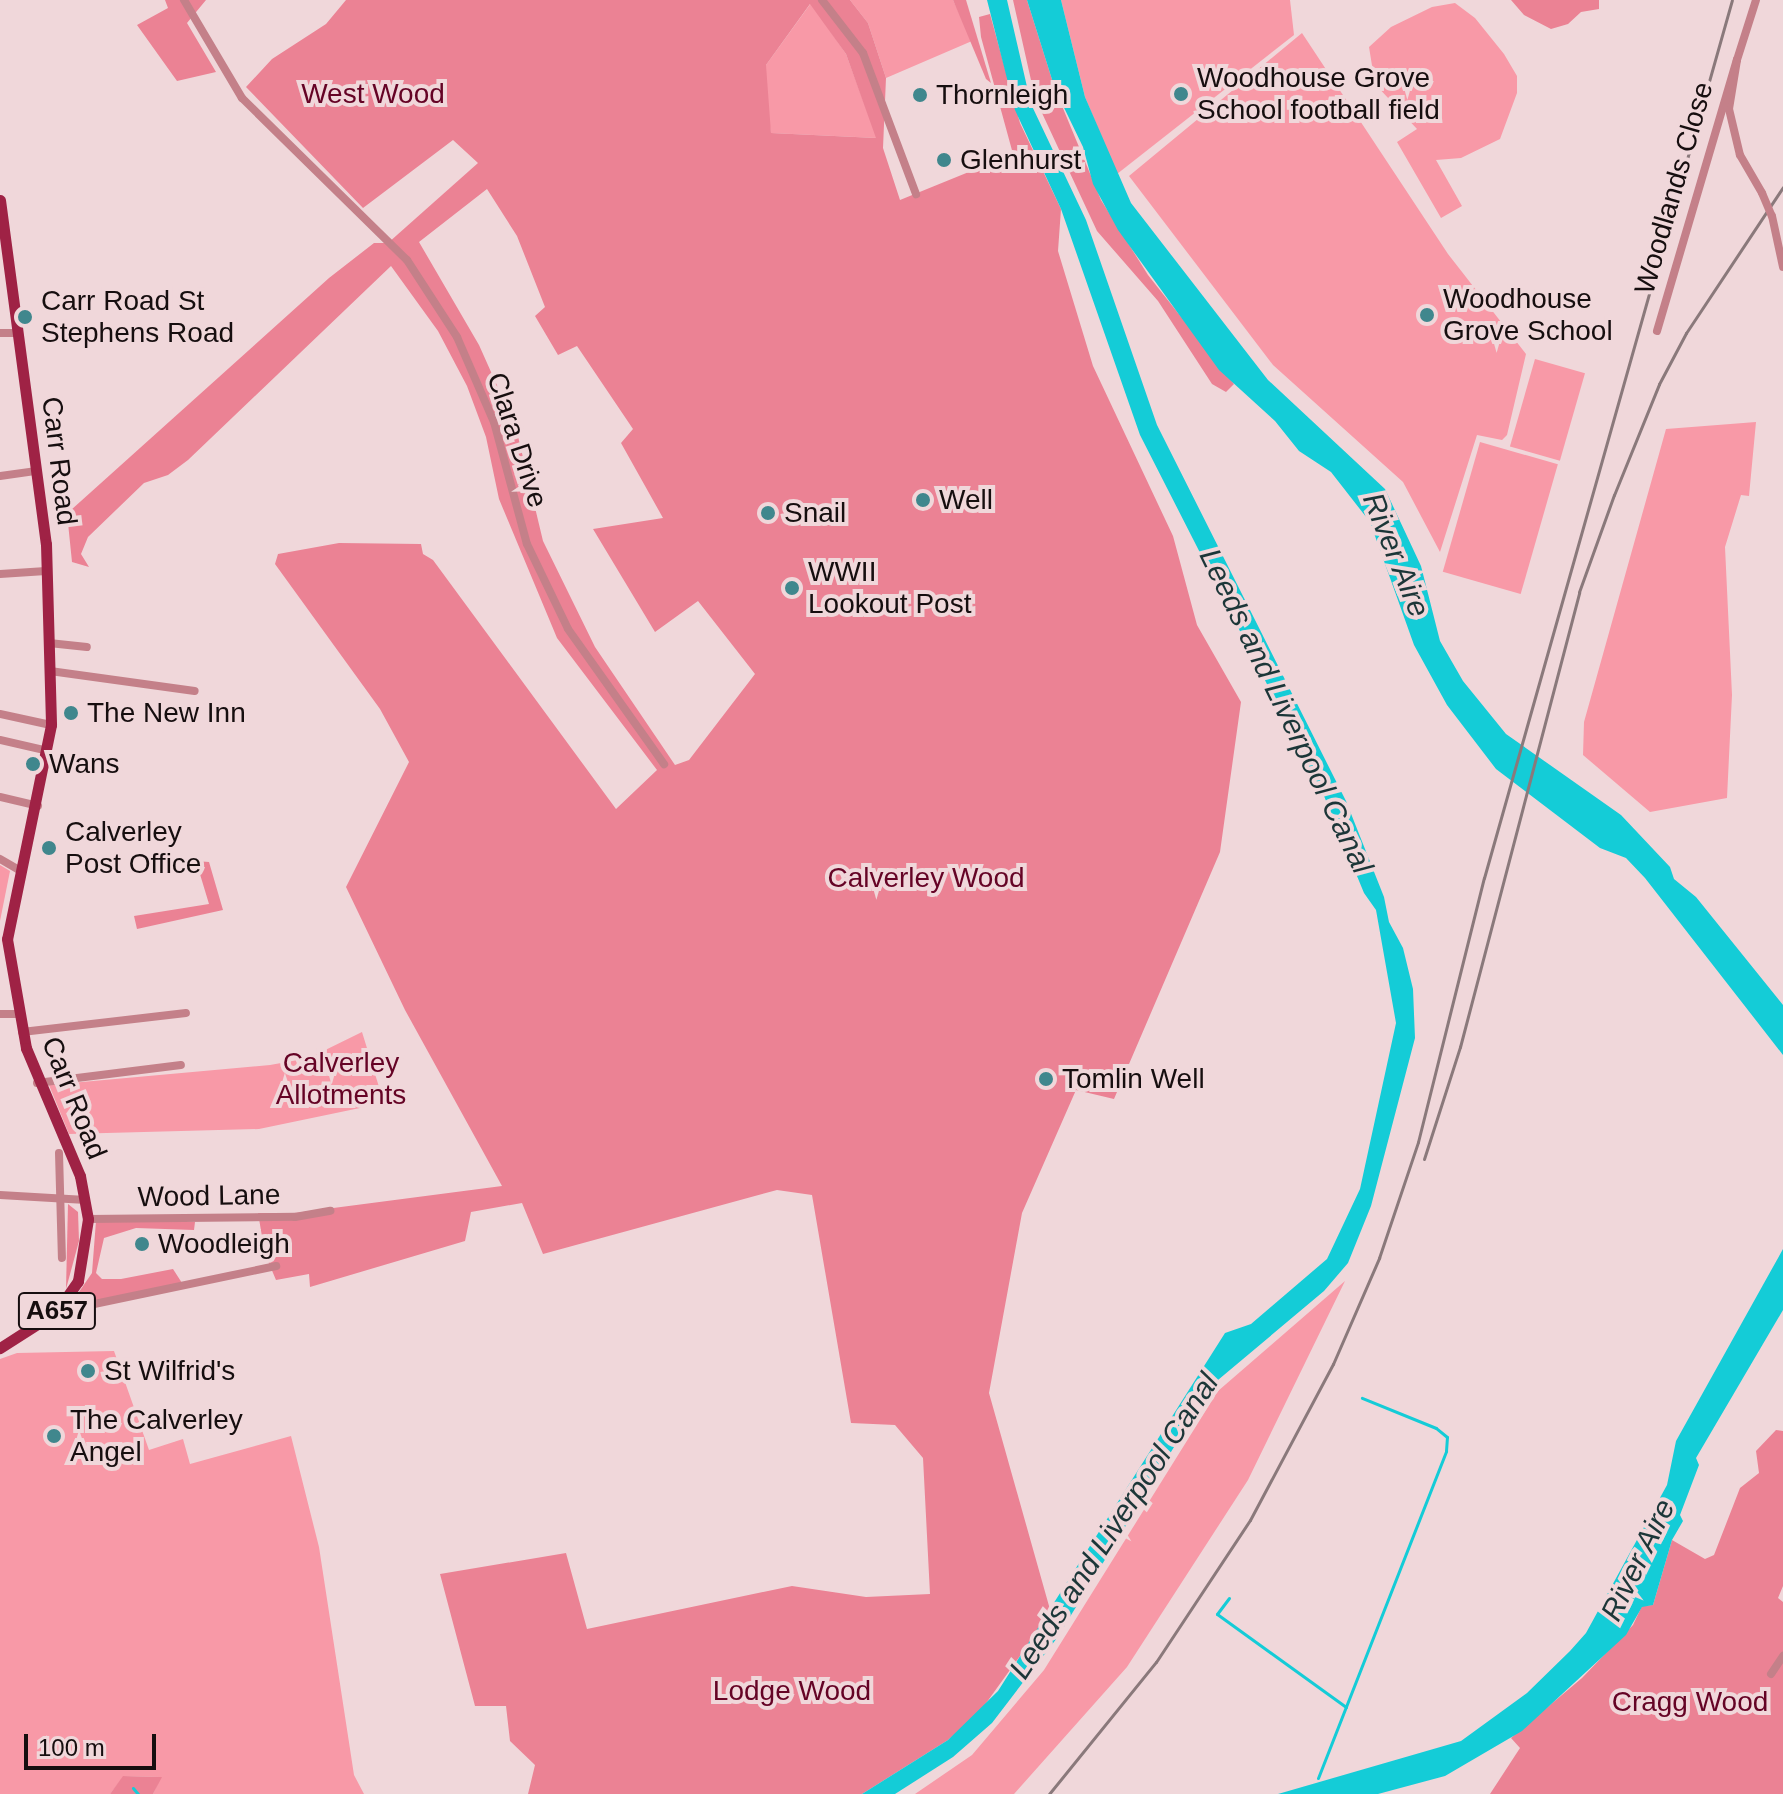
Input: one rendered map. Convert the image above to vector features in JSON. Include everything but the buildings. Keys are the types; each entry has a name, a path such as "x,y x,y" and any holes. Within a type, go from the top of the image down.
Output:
{"main road":[{"name":"Carr Road","path":"0,200 37,471 46,571 51,725 38,806 7,939 22,1032 37,1083 86,1200 88,1219 86,1249 78,1281 56,1312"},
{"name":"A657","path":"0,1348 56,1312"}],"street":[{"name":"Clara Drive","path":"184,0 208,48 242,98 407,260 463,351 494,422 527,544 568,629 664,764"},
{"path":"822,0 863,53 916,194"},
{"path":"1756,0 1737,60 1729,109 1740,155 1772,216 1782,250 1783,267"},
{"name":"Woodlands Close","path":"1657,331 1737,60"},
{"path":"0,333 19,333"},
{"path":"0,476 37,471"},
{"path":"0,574 46,571"},
{"path":"49,643 87,647"},
{"path":"50,671 195,691"},
{"path":"0,714 51,725"},
{"path":"0,740 49,751"},
{"path":"0,797 38,806"},
{"path":"0,859 21,871"},
{"path":"22,1032 186,1013"},
{"path":"0,1014 18,1014"},
{"path":"37,1083 181,1065"},
{"name":"Carr Road","path":"59,1153 62,1258"},
{"path":"0,1195 86,1200"},
{"name":"Wood Lane","path":"88,1219 295,1217 330,1211"},
{"path":"56,1312 276,1266"},
{"path":"1771,1674 1783,1656"}],"green space":[{"path":"165,0 206,0 187,23 216,72 177,81 137,25 168,8"},
{"name":"Calverley Wood","path":"346,0 850,0 868,23 886,78 883,148 900,200 1013,154 981,37 979,17 990,14 1020,123 1061,209 1058,251 1093,366 1173,536 1197,625 1241,702 1220,852 1114,1099 1076,1090 1022,1213 989,1393 1051,1613 979,1713 948,1740 862,1794 528,1794 535,1765 510,1741 506,1706 475,1706 440,1574 566,1553 587,1629 792,1586 866,1597 930,1594 923,1458 895,1425 851,1423 812,1195 777,1190 543,1254 522,1203 471,1212 465,1241 310,1287 309,1274 276,1280 265,1254 258,1213 295,1213 502,1186 405,1010 346,887 409,762 380,709 275,564 278,554 339,543 421,544 423,554 433,560 616,809 657,770 557,638 499,499 486,437 467,386 438,331 391,266 188,460 168,475 144,483 88,537 81,554 89,567 72,562 68,523 61,519 329,278 374,243 388,243 478,163 453,140 363,208 246,87 272,59 326,24","holes":["810,4 846,54 876,138 771,133 766,65","487,189 517,236 545,307 535,316 558,355 577,346 633,429 621,443 663,518 593,529 655,632 698,601 755,674 689,760 675,765 595,647 543,541 516,428 479,345 419,242"]},
{"path":"850,0 953,0 972,41 886,78 868,23"},
{"path":"953,0 966,0 991,83 986,79"},
{"path":"1013,0 1027,0 1055,89 1101,200 1148,275 1234,384 1226,392 1212,384 1158,301 1097,231 1035,98"},
{"path":"1061,0 1290,0 1294,35 1117,174 1085,97"},
{"path":"1511,0 1599,0 1599,9 1581,12 1568,24 1551,29 1524,15"},
{"path":"811,3 846,54 877,138 771,133 762,77 766,65"},
{"path":"1455,3 1475,18 1504,54 1517,76 1517,93 1500,139 1461,158 1436,160 1462,206 1441,218 1397,142 1417,129 1375,84 1369,47 1391,27 1432,7"},
{"path":"1302,33 1448,254 1526,354 1507,435 1502,440 1477,435 1440,552 1403,482 1273,365 1129,176"},
{"path":"1535,359 1585,373 1560,461 1510,446"},
{"path":"1756,422 1749,496 1741,495 1725,547 1732,695 1727,798 1650,812 1583,755 1584,722 1666,429"},
{"path":"1480,442 1558,464 1521,594 1443,572"},
{"path":"196,861 209,862 223,910 137,929 134,916 209,904"},
{"path":"0,865 10,871 0,921"},
{"name":"Calverley Allotments","path":"362,1032 384,1103 259,1129 69,1134 49,1085 270,1065 309,1058"},
{"path":"68,1204 78,1212 79,1241 66,1289"},
{"path":"96,1221 195,1222 194,1230 136,1228 104,1238 96,1273 102,1279 121,1279 173,1269 182,1283 74,1307 70,1305 92,1273"},
{"path":"1345,1281 1248,1480 1127,1667 1014,1794 915,1794 972,1755 1044,1670 1218,1391"},
{"path":"114,1351 149,1450 183,1439 190,1464 291,1436 319,1547 354,1775 364,1794 153,1794 161,1777 124,1776 110,1794 0,1794 0,1359 17,1353"},
{"name":"Cragg Wood","path":"1776,1430 1783,1431 1783,1586 1778,1598 1783,1602 1783,1794 1490,1794 1520,1748 1511,1738 1582,1678 1633,1625 1642,1606 1653,1605 1672,1540 1705,1559 1714,1555 1740,1488 1759,1473 1756,1451"},
{"path":"123,1776 162,1777 153,1794 110,1794"}],"water":[{"name":"Leeds and Liverpool Canal","path":"987,0 1007,0 1031,104 1086,220 1157,425 1346,801 1384,897 1389,922 1403,948 1413,989 1415,1038 1371,1206 1348,1263 1324,1291 1212,1385 1057,1638 992,1723 953,1757 895,1794 862,1794 948,1740 998,1691 1225,1333 1251,1324 1327,1259 1360,1189 1396,1023 1376,910 1364,893 1324,796 1140,435 1061,209 1015,110"},
{"name":"River Aire","path":"1027,0 1061,0 1085,97 1131,203 1268,380 1385,489 1421,566 1440,641 1463,681 1506,734 1621,815 1670,867 1674,879 1696,897 1783,1005 1783,1055 1626,858 1600,848 1496,769 1447,705 1414,645 1370,522 1331,472 1299,451 1275,421 1219,370 1118,230 1093,184 1083,147 1055,89"},
{"name":"River Aire","path":"1783,1249 1783,1310 1696,1458 1699,1465 1680,1515 1683,1521 1672,1540 1653,1605 1642,1607 1626,1635 1522,1731 1445,1776 1378,1794 1278,1794 1461,1741 1527,1693 1570,1651 1586,1633 1667,1485 1676,1441"}],"waterway":[{"path":"1318,1778 1446,1451 1447,1437 1436,1428 1362,1398"},
{"path":"1229,1598 1217,1614 1346,1707"},
{"path":"133,1788 138,1794"}],"railway":[{"path":"1049,1794 1156,1662 1250,1520 1333,1364 1379,1258 1418,1142 1484,878 1732,0"},
{"path":"1424,1159 1460,1047 1579,592 1614,495 1659,384 1686,333 1783,187"}],"place":[{"name":"Woodhouse Grove School football field","path":"1181,94"},
{"name":"Thornleigh","path":"920,95"},
{"name":"Glenhurst","path":"944,160"},
{"name":"Woodhouse Grove School","path":"1427,315"},
{"name":"Carr Road St Stephens Road","path":"25,317"},
{"name":"Well","path":"923,500"},
{"name":"Snail","path":"768,513"},
{"name":"WWII Lookout Post","path":"792,588"},
{"name":"The New Inn","path":"71,713"},
{"name":"Wans","path":"33,764"},
{"name":"Calverley Post Office","path":"49,848"},
{"name":"Tomlin Well","path":"1046,1079"},
{"name":"Woodleigh","path":"142,1244"},
{"name":"St Wilfrid's","path":"88,1371"},
{"name":"The Calverley Angel","path":"54,1436"}],"park label":[{"name":"West Wood","path":"373,94"},
{"name":"Lodge Wood","path":"792,1691"}]}
